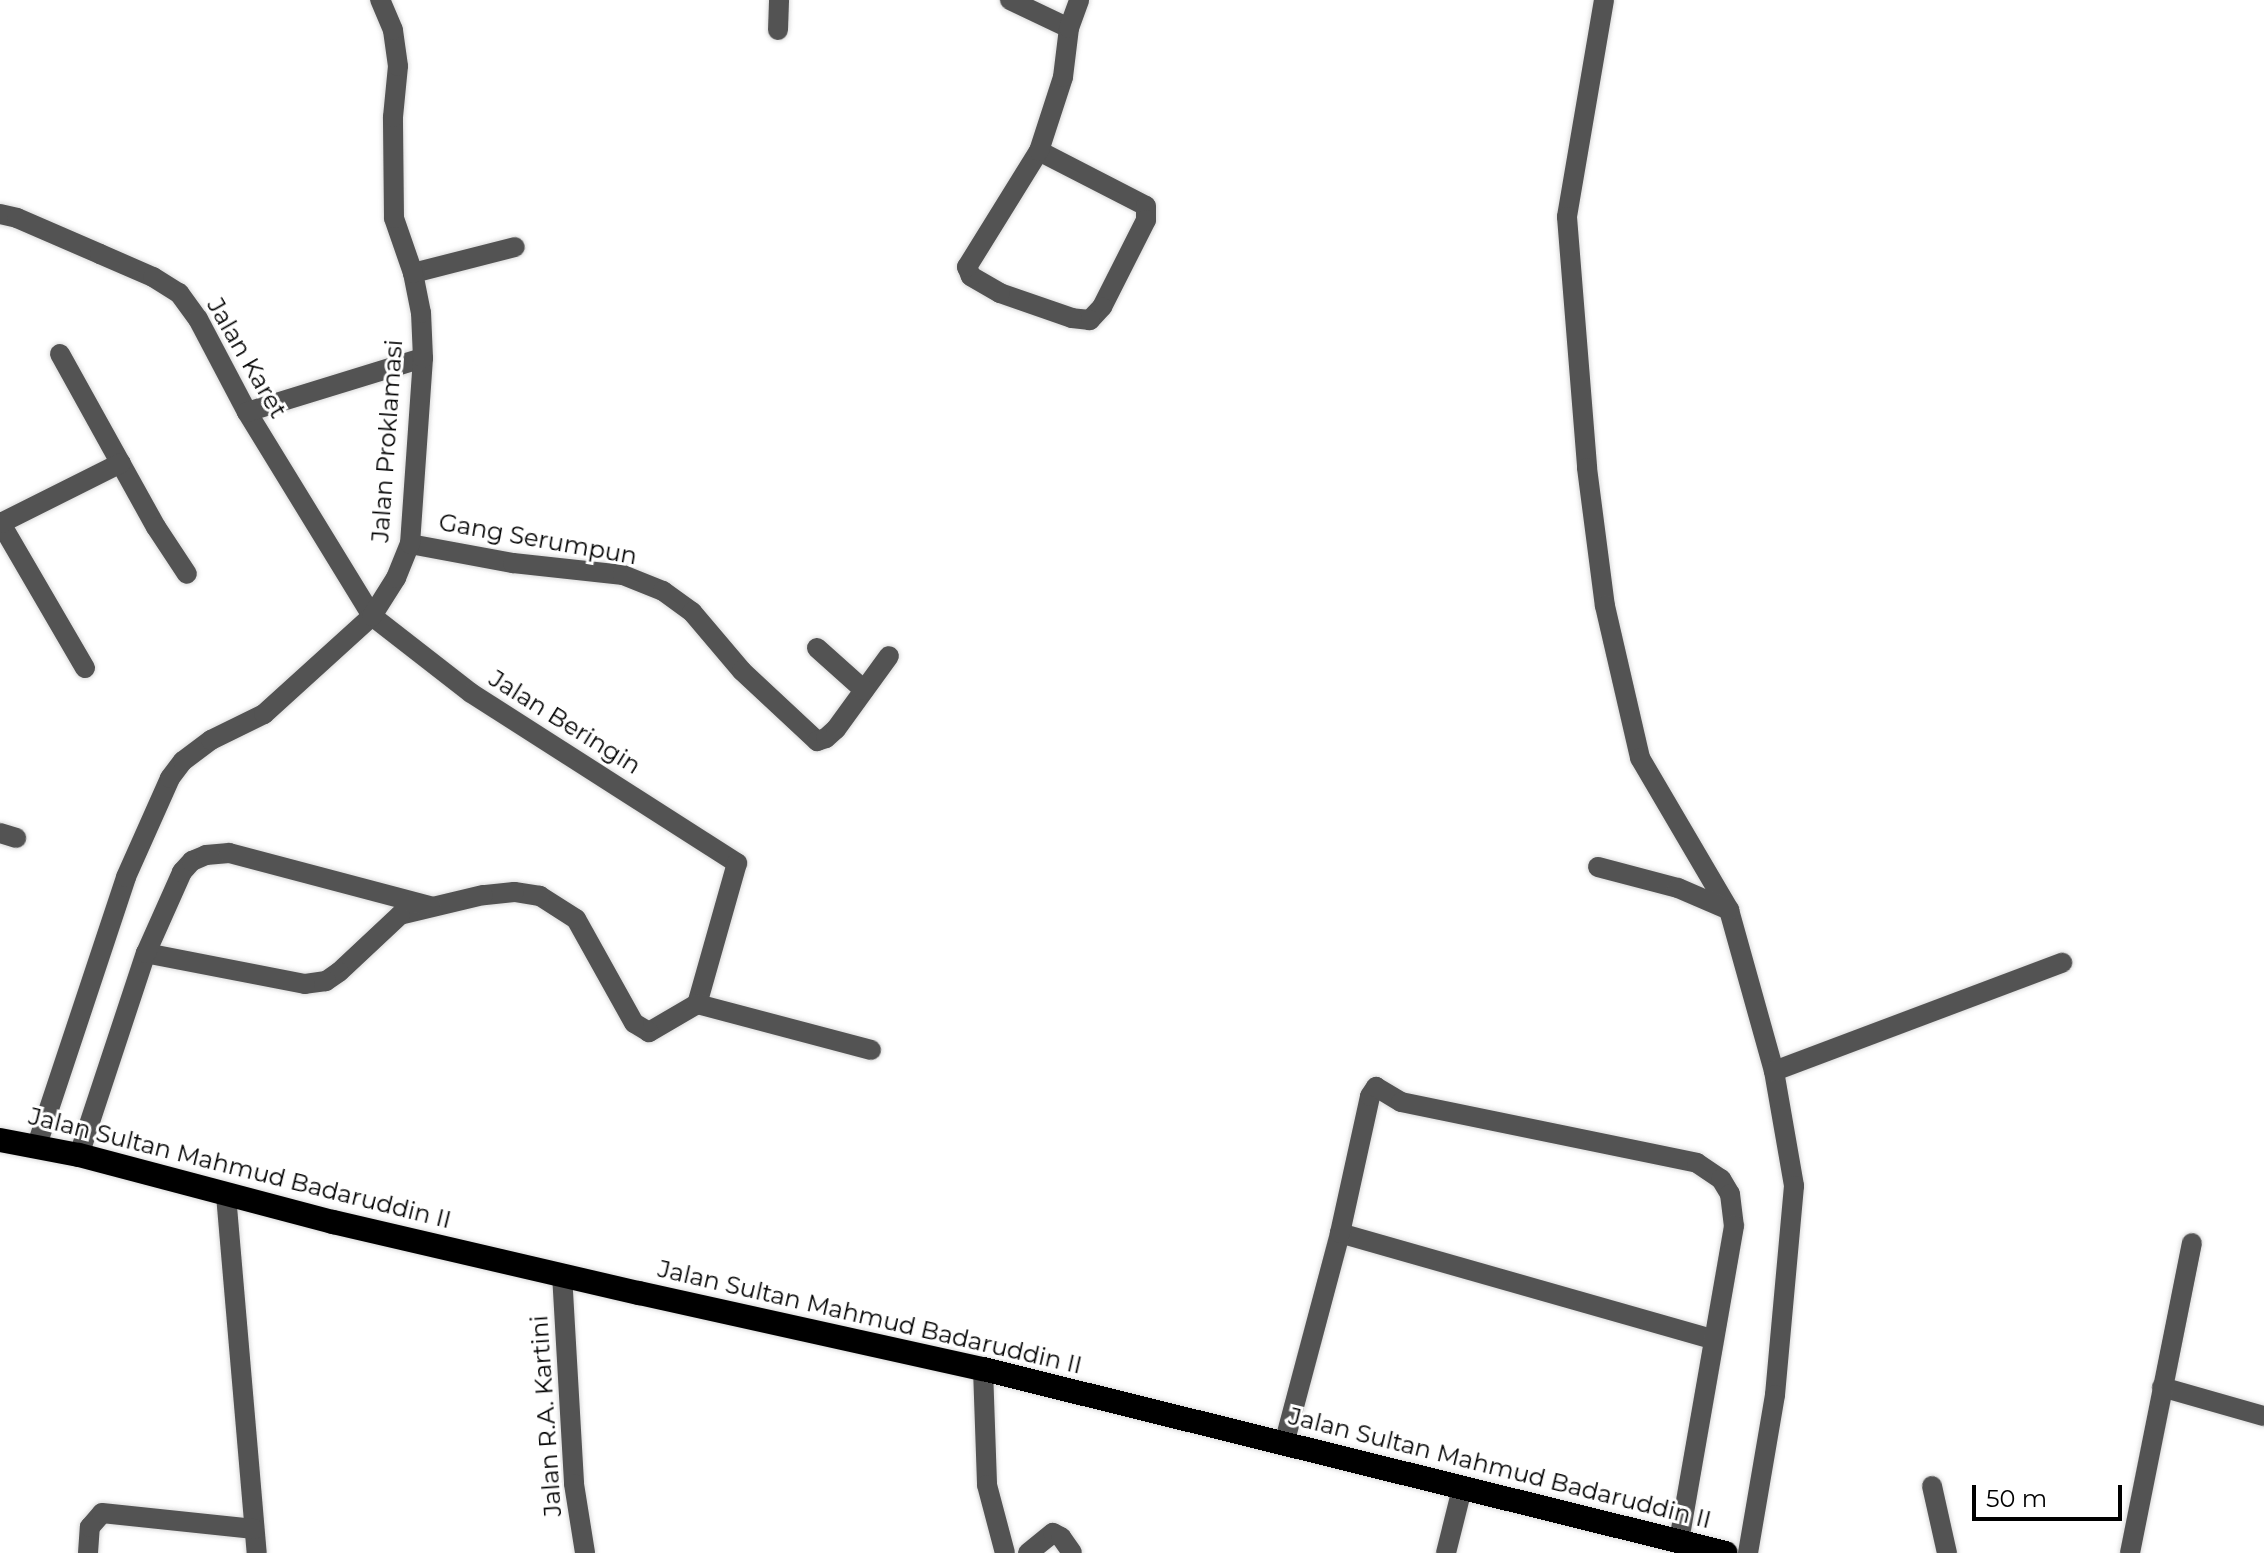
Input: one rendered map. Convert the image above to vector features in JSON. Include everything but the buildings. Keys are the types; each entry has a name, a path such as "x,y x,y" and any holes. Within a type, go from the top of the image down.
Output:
{"highway":[{"name":"Jalan Sultan Mahmud Badaruddin II","path":"0,1140 37,1145 226,1195 983,1369 1726,1553"}],"street":[{"name":"Jalan Proklamasi","path":"37,1145 126,877 170,778 183,761 211,740 264,714 372,616 396,578 410,544 423,358 421,313 413,273 394,218 393,117 398,66 393,30 380,0"},
{"path":"778,30 779,0"},
{"path":"1010,0 1069,28"},
{"path":"1039,151 1146,206 1146,220 1102,307 1090,320 1072,318 1000,293 971,276 967,267 1039,151 1063,77 1069,28 1079,0"},
{"path":"1604,0 1567,217 1587,468 1605,606 1640,758 1729,910 1774,1071 1794,1186 1775,1395 1748,1553"},
{"name":"Jalan Karet","path":"0,214 17,218 127,265 179,293 198,319 247,412 372,616"},
{"path":"413,273 515,247"},
{"path":"60,354 187,574"},
{"path":"247,412 423,358"},
{"path":"85,668 0,522 121,463"},
{"name":"Gang Serumpun","path":"410,544 513,563 623,575 663,591 692,612 742,671 817,741 836,729 889,656"},
{"name":"Jalan Beringin","path":"372,616 471,693 737,863 697,1004"},
{"path":"817,648 864,690"},
{"path":"79,1155 146,953 182,872 206,855 229,853 430,906"},
{"path":"1598,867 1678,888 1729,910"},
{"path":"146,953 305,984 326,981 400,915 483,895 514,892 540,896 576,919 634,1023 642,1029 649,1032 658,1029 697,1004 871,1050"},
{"path":"1774,1071 2062,963"},
{"path":"1284,1444 1340,1233 1370,1096 1376,1087 1401,1102 1697,1163 1721,1179 1734,1209 1734,1226 1679,1541"},
{"path":"226,1195 257,1553"},
{"path":"1340,1233 1713,1339"},
{"path":"2130,1553 2192,1243"},
{"name":"Jalan R.A. Kartini","path":"562,1274 574,1484 585,1553"},
{"path":"983,1369 987,1485 1005,1553"},
{"path":"2162,1387 2263,1413"},
{"path":"1932,1486 1947,1553"},
{"path":"1446,1553 1462,1489"},
{"path":"88,1553 90,1527 102,1513 254,1529"},
{"path":"1028,1553 1053,1533 1061,1537 1072,1553"}]}
